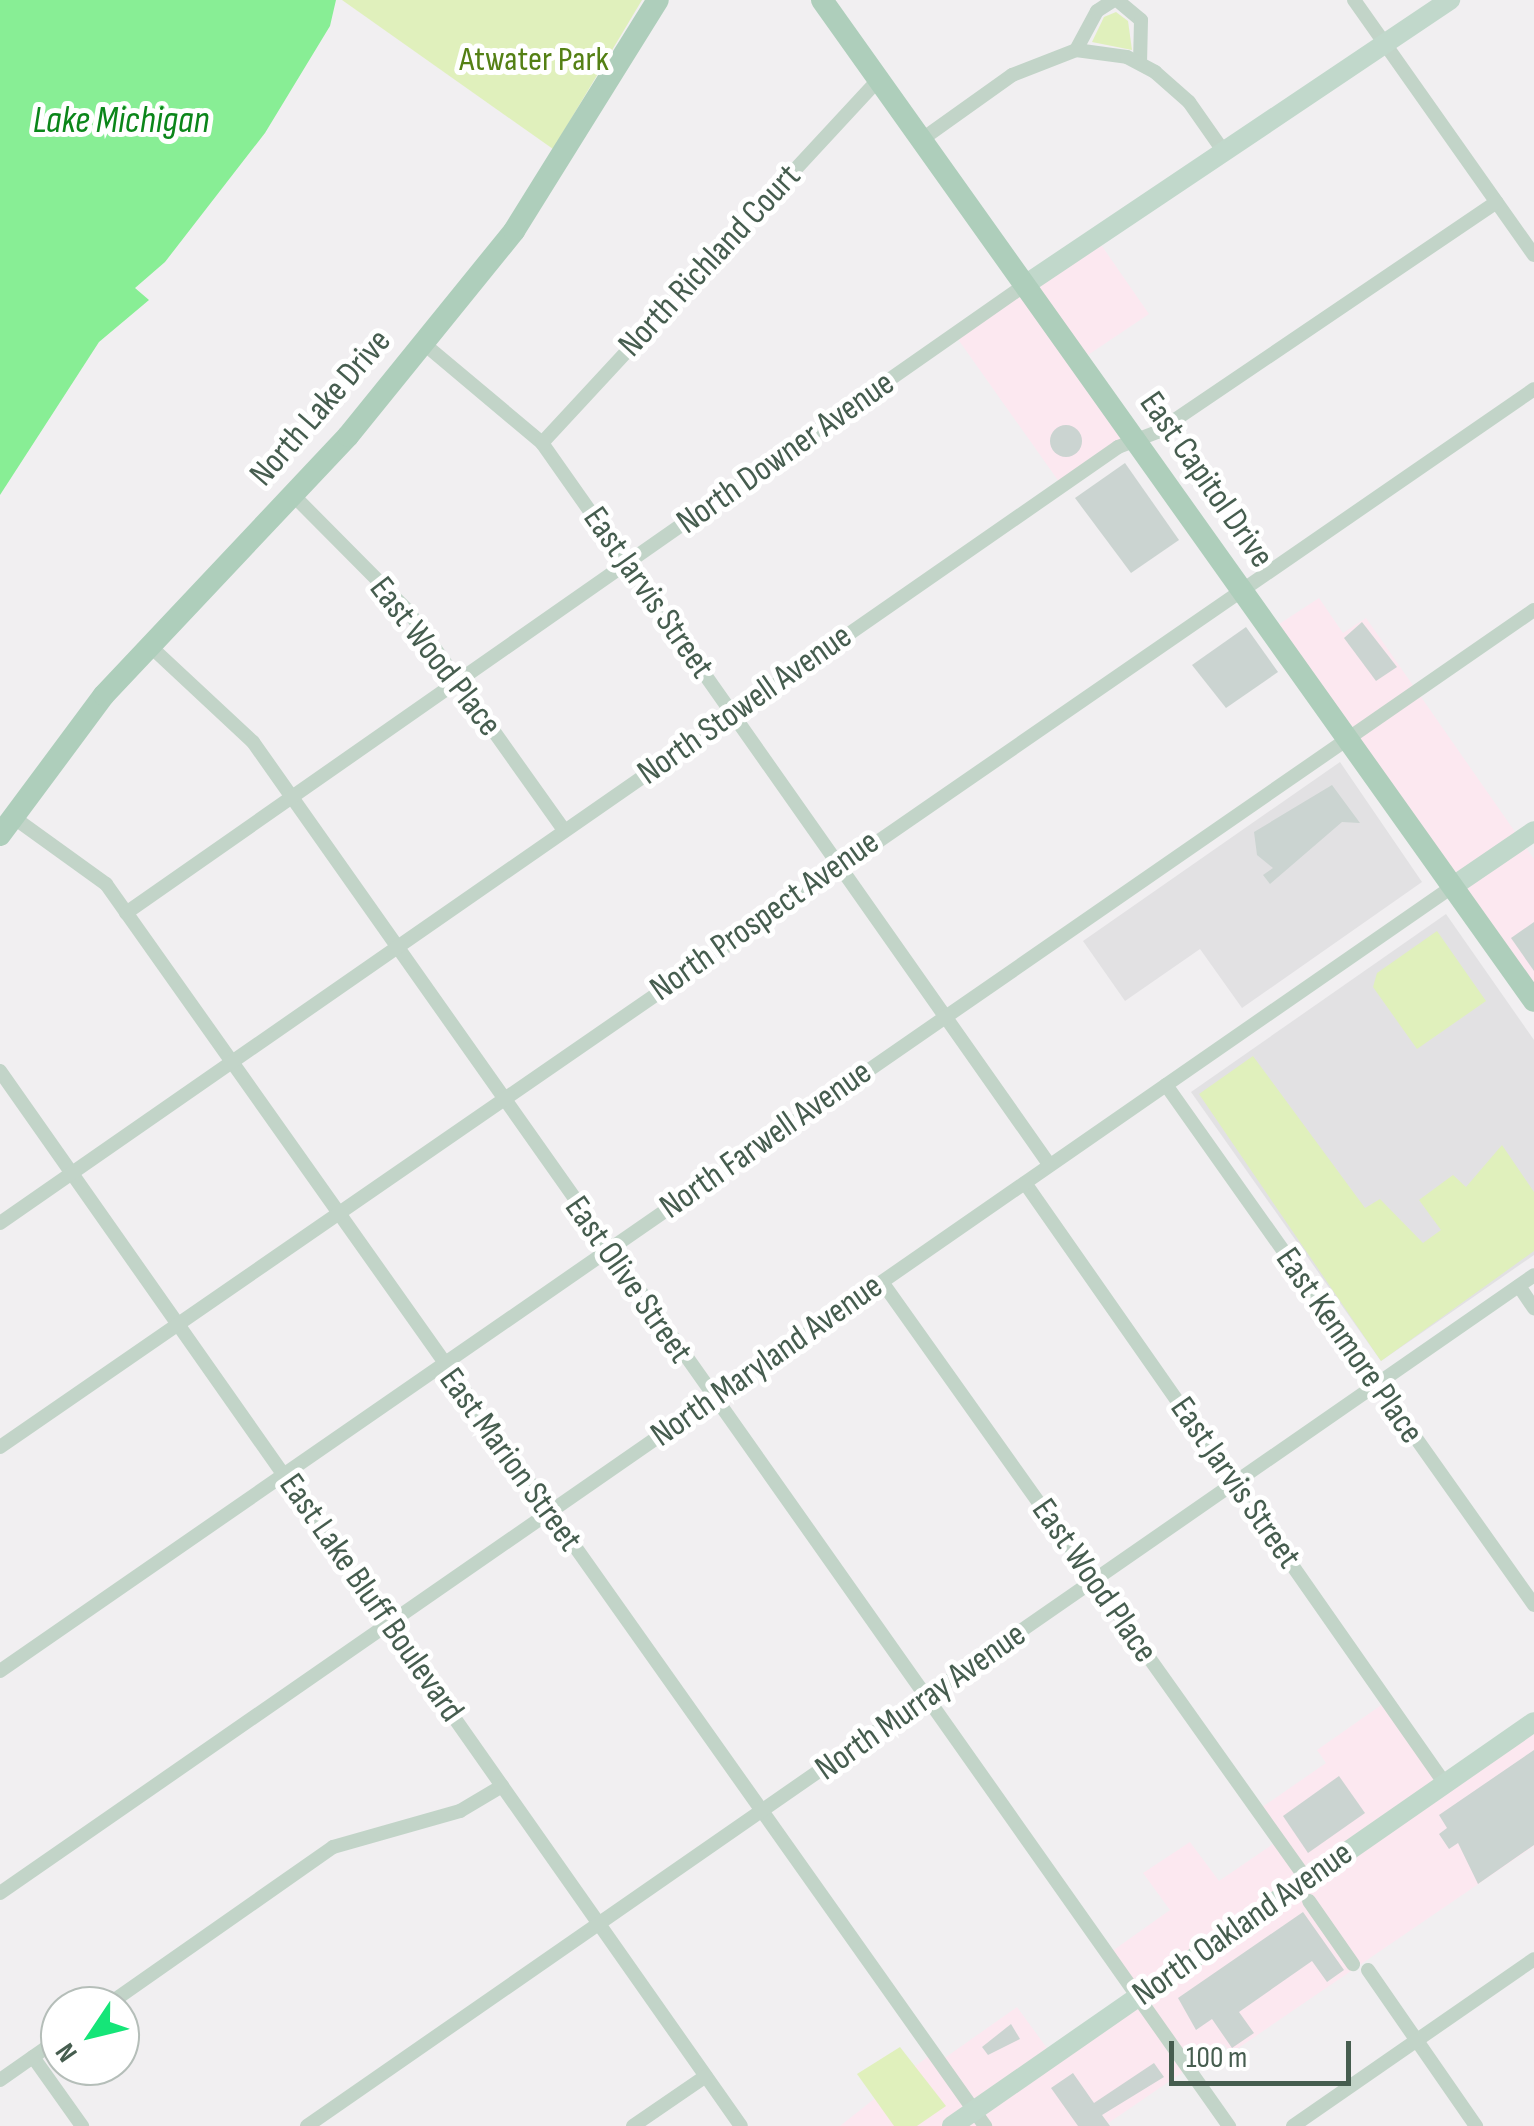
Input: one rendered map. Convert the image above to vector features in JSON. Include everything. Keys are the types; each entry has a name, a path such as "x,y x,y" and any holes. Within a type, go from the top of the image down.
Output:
{"main road":[{"name":"North Lake Drive","path":"7,826 150,646 293,495 423,343 547,185 658,0"},
{"name":"East Capitol Drive","path":"822,0 1534,1001"},
{"name":"North Downer Avenue","path":"1025,285 1450,0"},
{"name":"North Maryland Avenue","path":"1452,887 1534,832"},
{"name":"North Oakland Avenue","path":"952,2126 979,2118 1138,1996 1308,1890 1445,1784 1534,1722"}],"street":[{"path":"1076,50 1097,11 1115,0 1141,20 1140,63"},
{"path":"1354,0 1534,255"},
{"path":"921,140 1012,75 1076,50 1140,63 1174,86 1224,152"},
{"name":"North Richland Court","path":"542,443 878,80"},
{"name":"North Stowell Avenue","path":"0,1223 732,714 1497,202"},
{"name":"North Downer Avenue","path":"126,912 1025,285"},
{"name":"East Jarvis Street","path":"423,343 542,443 1050,1164"},
{"name":"North Prospect Avenue","path":"0,1448 839,864 1534,389"},
{"name":"East Wood Place","path":"293,495 409,612 564,830"},
{"name":"North Farwell Avenue","path":"0,1671 1534,610"},
{"name":"East Olive Street","path":"150,646 253,742 1229,2126"},
{"name":"East Marion Street","path":"7,826 97,874 126,912 441,1366 979,2118"},
{"name":"North Maryland Avenue","path":"0,1893 1452,887"},
{"name":"East Lake Bluff Boulevard","path":"0,1071 741,2126"},
{"name":"East Kenmore Place","path":"1166,1085 1534,1605"},
{"name":"East Jarvis Street","path":"1025,1183 1445,1784"},
{"name":"North Murray Avenue","path":"307,2126 1534,1275"},
{"name":"East Wood Place","path":"882,1282 1095,1581 1308,1890 1353,1964"},
{"path":"1518,1286 1534,1308"},
{"path":"135,1986 333,1848 460,1810 502,1786"},
{"path":"1293,2126 1534,1958"},
{"path":"1368,1970 1476,2126"},
{"path":"0,2080 40,2053"},
{"path":"34,2057 82,2126"},
{"path":"633,2126 706,2076"}],"shaded area":[{"path":"1095,236 1149,314 1079,361 1136,442 1062,486 955,335"},
{"path":"1319,598 1343,633 1366,618 1534,859 1534,1001 1270,630"},
{"path":"1340,762 1422,882 1242,1008 1200,949 1125,1001 1083,941"},
{"path":"1446,914 1534,1040 1534,1255 1381,1361 1191,1092"},
{"path":"1387,1701 1445,1784 1534,1722 1534,1846 1231,2053 1224,2044 1104,2126 840,2126 931,2054 939,2062 1017,2007 1052,2055 1137,1997 1108,1954 1170,1910 1143,1873 1190,1842 1219,1881 1276,1842 1255,1812 1326,1763 1317,1750"}],"green space":[{"name":"Atwater Park","path":"342,0 642,0 553,149"},
{"path":"1116,12 1128,21 1132,50 1092,42 1104,17"},
{"path":"1437,931 1486,1001 1417,1049 1373,987 1377,973"},
{"path":"1253,1056 1365,1208 1380,1199 1423,1243 1441,1230 1419,1200 1453,1175 1466,1187 1502,1145 1534,1192 1534,1251 1381,1361 1199,1094"},
{"path":"900,2047 946,2106 917,2126 894,2126 857,2074"}],"water":[{"name":"Lake Michigan","path":"0,0 336,0 330,26 265,133 165,262 135,288 149,300 99,342 0,495"}],"building":[{"path":"1066,425 1077,430 1082,441 1077,452 1066,457 1055,452 1050,441 1055,430"},
{"path":"1125,463 1179,540 1131,573 1075,498"},
{"path":"1362,622 1397,667 1376,681 1344,638"},
{"path":"1246,627 1278,672 1226,708 1192,665"},
{"path":"1332,785 1360,823 1342,822 1270,884 1263,875 1273,868 1257,855 1254,832"},
{"path":"1534,922 1534,971 1511,938"},
{"path":"1534,1750 1534,1845 1478,1884 1458,1843 1449,1849 1439,1834 1447,1828 1439,1815"},
{"path":"1339,1776 1365,1813 1308,1853 1283,1816"},
{"path":"1303,1912 1344,1970 1327,1982 1312,1961 1239,2012 1254,2033 1232,2048 1212,2019 1196,2030 1178,1998"},
{"path":"1011,2024 1020,2039 988,2055 982,2047"},
{"path":"1154,2063 1164,2077 1102,2115 1110,2126 1078,2126 1051,2088 1073,2073 1094,2103"}]}
